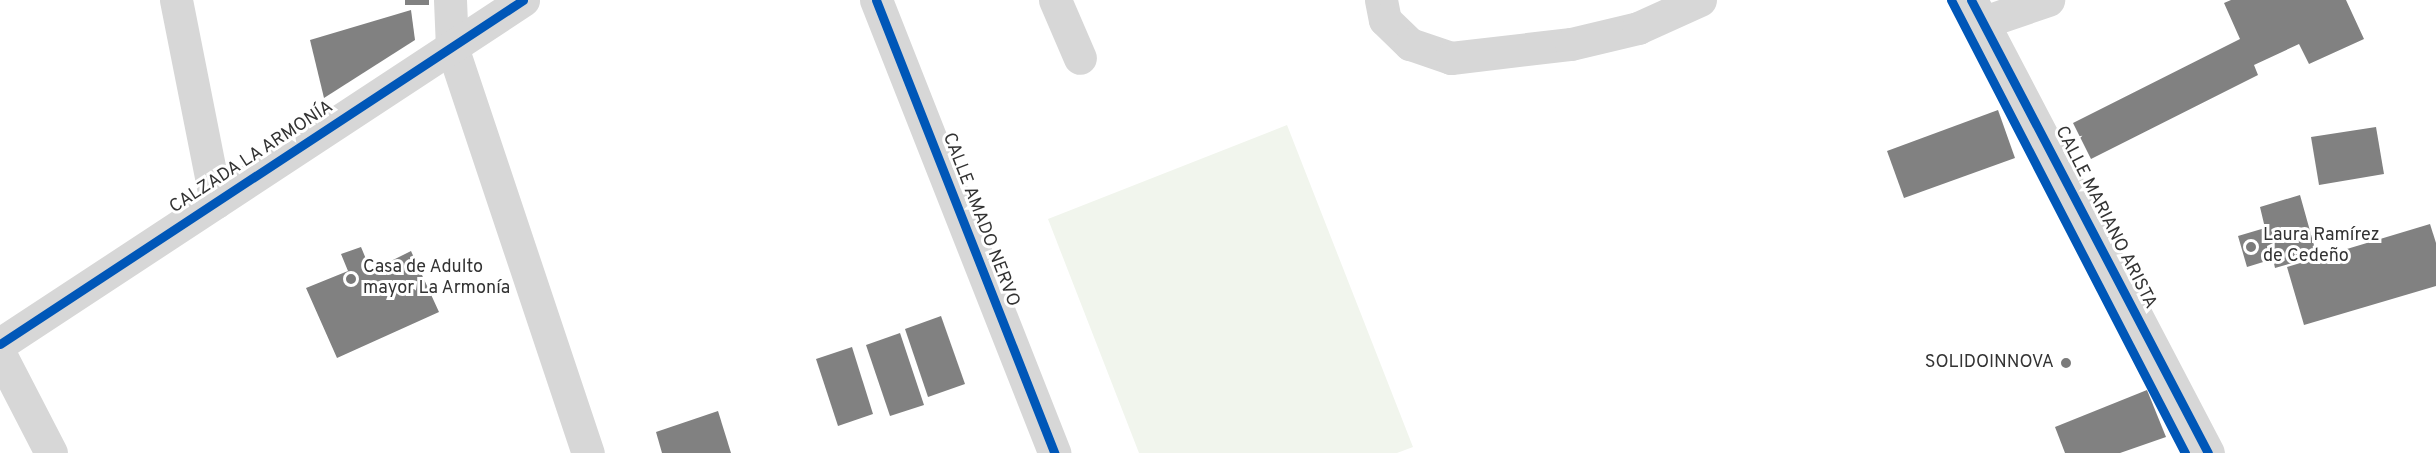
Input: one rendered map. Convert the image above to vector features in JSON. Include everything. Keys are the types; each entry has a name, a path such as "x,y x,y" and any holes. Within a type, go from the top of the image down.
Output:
{"street":[{"path":"176,0 216,202"},
{"path":"450,0 452,47 588,453"},
{"name":"CALZADA LA ARMONÍA","path":"0,344 523,0"},
{"name":"CALLE AMADO NERVO","path":"876,0 1054,453"},
{"path":"1055,0 1080,58"},
{"path":"1381,0 1385,20 1410,45 1452,58 1571,44 1627,31 1700,0"},
{"path":"1978,11 2048,0"},
{"name":"CALLE MARIANO ARISTA","path":"1978,11 2208,453"},
{"path":"0,354 51,453"}],"shaded area":[{"path":"1287,125 1413,447 1397,453 1139,453 1048,219"}],"building":[{"path":"405,0 429,0 429,5 405,5"},
{"path":"2231,0 2346,0 2364,39 2309,64 2299,44 2254,65 2258,75 2091,159 2073,123 2240,39 2224,3"},
{"path":"411,10 415,40 324,98 310,40"},
{"path":"1998,110 2015,158 1904,198 1887,151"},
{"path":"2376,127 2384,174 2319,185 2311,137"},
{"path":"2300,195 2317,256 2275,268 2273,259 2247,267 2238,236 2265,228 2260,207"},
{"path":"2430,224 2436,243 2436,286 2304,325 2287,267"},
{"path":"361,247 371,271 411,251 439,312 337,358 306,288 348,271 341,254"},
{"path":"941,316 965,384 928,397 905,329"},
{"path":"900,333 924,405 890,416 866,345"},
{"path":"852,347 873,414 838,426 816,359"},
{"path":"2147,390 2166,437 2120,453 2065,453 2055,427"},
{"path":"718,411 731,453 662,453 656,432"}],"cycle path":[{"path":"0,344 523,0"},
{"path":"876,0 1054,453"},
{"path":"1951,0 2185,453"},
{"path":"1971,0 2208,453"}],"place":[{"name":"Laura Ramírez de Cedeño","path":"2251,247"},
{"name":"Casa de Adulto mayor La Armonía","path":"351,279"},
{"name":"SOLIDOINNOVA","path":"2066,363"}]}
